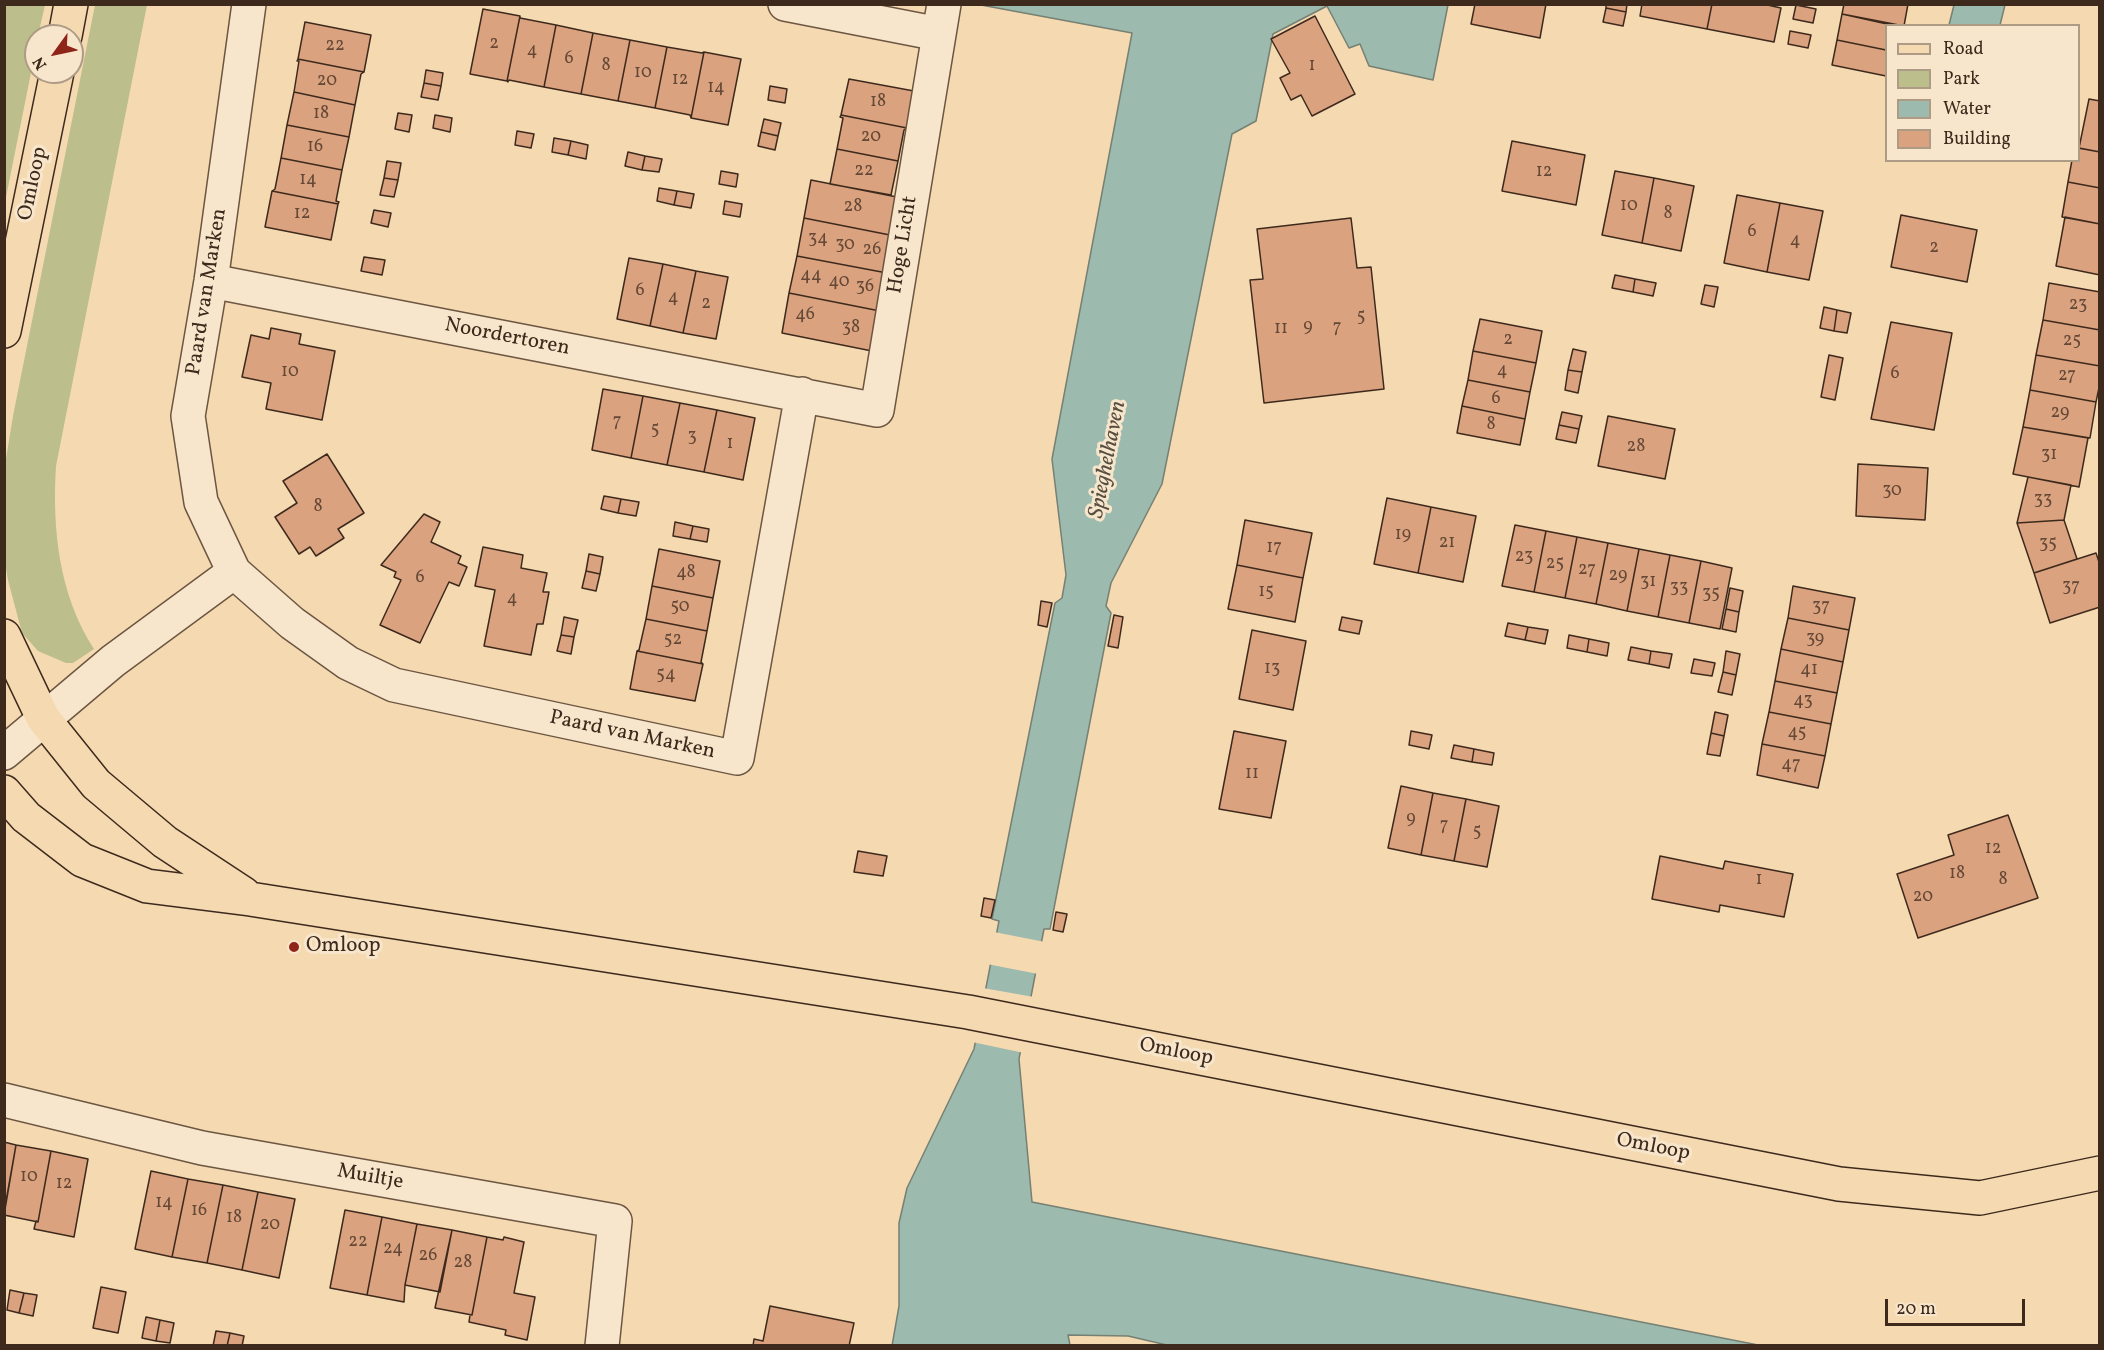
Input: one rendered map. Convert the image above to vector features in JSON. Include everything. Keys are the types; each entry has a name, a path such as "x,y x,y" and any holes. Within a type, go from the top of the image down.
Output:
{"main road":[{"path":"67,24 71,4"},
{"name":"Omloop","path":"4,331 55,84"},
{"name":"Omloop","path":"4,636 43,718 96,784 165,842 250,899"},
{"name":"Omloop","path":"4,792 26,816 82,860 147,886 250,899 968,1012 1839,1184 1980,1198 2100,1173"}],"street":[{"name":"Paard van Marken","path":"249,4 212,281 188,416 201,502 234,572 292,623 348,663 394,685 737,758 802,394"},
{"path":"785,4 942,19"},
{"name":"Hoge Licht","path":"802,394 878,410 942,19"},
{"name":"Noordertoren","path":"212,281 802,394"},
{"path":"4,753 113,661 234,572"},
{"name":"Muiltje","path":"4,1100 202,1148 615,1221 602,1346"}],"green space":[{"path":"5,4 45,5 41,24 24,24 24,84 29,84 5,202"},
{"path":"95,5 147,5 56,466 55,514 60,561 73,606 94,649 73,663 66,663 38,651 22,633 4,557 5,465 79,84 84,84 84,60"}],"water":[{"path":"1954,4 2005,5 2000,24 1949,24"},
{"name":"Spieghelhaven","path":"981,5 1448,5 1433,80 1369,66 1360,44 1349,48 1327,6 1273,34 1256,121 1232,134 1162,484 1111,583 1106,606 1111,613 1050,929 1044,929 1019,1059 1032,1202 1758,1345 1171,1346 1128,1336 1068,1335 1070,1345 892,1346 899,1306 899,1223 907,1188 974,1049 999,921 992,919 1055,603 1062,598 1066,575 1052,459 1132,33"}],"pier":[{"path":"994,932 1045,942 1038,974 987,964"},
{"path":"983,988 1034,997 1024,1053 972,1042"}],"building":[{"path":"1475,4 1546,4 1540,38 1471,24"},
{"path":"1606,4 1627,4 1626,12 1606,8"},
{"path":"1642,4 1712,4 1707,29 1640,16"},
{"path":"1712,4 1763,4 1781,8 1774,42 1707,29"},
{"path":"1844,4 1908,4 1904,24 1842,14"},
{"path":"1796,5 1816,9 1813,23 1793,19"},
{"path":"1606,8 1626,12 1623,26 1603,22"},
{"path":"483,9 520,16 507,81 470,74"},
{"path":"1842,14 1887,24 1885,24 1885,50 1837,40"},
{"path":"520,16 520,18 556,25 544,87 507,81"},
{"path":"1315,16 1355,94 1312,116 1301,95 1291,100 1280,78 1290,73 1271,39"},
{"path":"305,22 371,35 364,72 298,59"},
{"path":"556,25 593,33 581,94 544,87"},
{"path":"1790,31 1811,35 1808,48 1788,44"},
{"path":"593,33 630,40 618,101 581,94"},
{"path":"630,40 667,47 655,108 618,101"},
{"path":"1837,40 1885,50 1885,76 1832,65"},
{"path":"667,47 704,52 691,118 690,115 655,108"},
{"path":"704,52 741,59 728,125 691,118"},
{"path":"298,59 364,72 361,74 355,105 294,92"},
{"path":"426,70 443,73 441,86 424,83"},
{"path":"849,79 914,91 907,128 841,115"},
{"path":"424,83 441,86 438,100 421,97"},
{"path":"770,86 787,89 785,103 768,100"},
{"path":"294,92 355,105 349,137 287,125"},
{"path":"2089,99 2100,101 2100,152 2080,148"},
{"path":"398,113 412,115 409,132 395,129"},
{"path":"435,115 452,118 450,132 433,128"},
{"path":"841,115 907,128 904,130 898,161 837,149 843,118 840,117"},
{"path":"764,119 781,123 778,136 761,132"},
{"path":"287,125 349,137 342,170 281,158"},
{"path":"517,131 534,134 531,148 515,145"},
{"path":"761,132 778,136 775,150 758,146"},
{"path":"554,138 571,141 568,155 552,152"},
{"path":"571,141 588,145 586,159 568,155"},
{"path":"1512,141 1585,155 1576,205 1502,191"},
{"path":"2080,148 2100,152 2100,188 2068,182 2072,162 2080,162"},
{"path":"837,149 898,161 891,195 830,184"},
{"path":"628,152 645,156 642,170 625,166"},
{"path":"645,156 662,159 659,172 642,170"},
{"path":"281,158 342,170 336,201 339,202 338,204 272,191 275,189"},
{"path":"387,161 401,163 398,180 384,178"},
{"path":"721,171 738,174 736,187 719,184"},
{"path":"1615,171 1654,178 1642,243 1602,235"},
{"path":"384,178 398,180 394,197 380,195"},
{"path":"1654,178 1694,186 1681,251 1642,243"},
{"path":"811,180 902,198 895,236 804,218"},
{"path":"2068,182 2100,188 2100,224 2062,217"},
{"path":"659,188 677,191 674,205 657,201"},
{"path":"272,191 338,204 331,240 265,227"},
{"path":"677,191 694,194 691,208 674,205"},
{"path":"1737,195 1780,203 1767,272 1724,263"},
{"path":"725,201 742,204 740,217 723,214"},
{"path":"1780,203 1823,211 1809,280 1767,272"},
{"path":"374,210 391,213 388,227 371,223"},
{"path":"1901,215 1977,230 1967,282 1891,267"},
{"path":"2065,217 2100,224 2100,275 2056,266"},
{"path":"804,218 895,236 887,273 797,256"},
{"path":"1351,218 1357,268 1371,267 1384,389 1264,403 1250,280 1263,279 1257,229"},
{"path":"797,256 887,273 880,311 789,293"},
{"path":"364,257 385,260 382,275 361,271"},
{"path":"629,258 663,264 650,326 617,319"},
{"path":"663,264 696,271 683,333 650,326"},
{"path":"696,271 728,277 716,339 683,333"},
{"path":"1615,275 1635,279 1633,292 1612,288"},
{"path":"1635,279 1656,283 1653,296 1633,292"},
{"path":"2049,283 2100,292 2100,330 2043,320"},
{"path":"1705,285 1718,287 1714,307 1701,304"},
{"path":"789,293 880,311 872,351 782,333"},
{"path":"1824,307 1837,310 1834,331 1820,328"},
{"path":"1837,310 1851,313 1847,333 1834,331"},
{"path":"1480,319 1542,331 1536,363 1473,351"},
{"path":"2043,320 2100,330 2100,366 2036,355"},
{"path":"1891,322 1952,333 1934,430 1871,419"},
{"path":"271,328 301,334 299,344 335,351 322,420 266,409 271,383 242,377 251,335 269,339"},
{"path":"1573,349 1586,352 1582,372 1568,370"},
{"path":"1473,351 1536,363 1530,392 1468,380"},
{"path":"1829,355 1843,358 1835,400 1821,397"},
{"path":"2036,355 2100,366 2100,383 2096,402 2030,390"},
{"path":"1568,370 1582,372 1578,393 1565,390"},
{"path":"1468,380 1530,392 1525,419 1462,406"},
{"path":"603,389 643,396 631,458 592,450"},
{"path":"2030,390 2096,402 2090,438 2023,427"},
{"path":"643,396 680,403 667,465 631,458"},
{"path":"680,403 717,410 704,472 667,465"},
{"path":"1462,406 1525,419 1520,445 1457,433"},
{"path":"717,410 755,418 743,480 704,472"},
{"path":"1562,412 1582,416 1579,429 1559,425"},
{"path":"1608,416 1675,429 1665,479 1598,466"},
{"path":"1559,425 1579,429 1576,443 1556,439"},
{"path":"2023,427 2088,438 2079,487 2013,474"},
{"path":"327,454 364,513 338,529 344,538 316,556 310,547 299,554 275,517 297,503 283,481"},
{"path":"1858,464 1928,468 1925,520 1856,516"},
{"path":"2028,477 2071,485 2064,520 2017,523"},
{"path":"604,496 621,499 618,513 601,509"},
{"path":"1387,498 1431,507 1418,573 1374,564"},
{"path":"621,499 639,502 636,516 618,513"},
{"path":"1431,507 1476,516 1463,582 1418,573"},
{"path":"424,514 440,522 431,542 461,556 458,563 467,567 459,586 449,582 420,643 380,625 401,580 394,577 396,572 381,565"},
{"path":"1245,520 1312,533 1303,578 1237,565"},
{"path":"2064,520 2077,559 2034,573 2017,523"},
{"path":"675,522 693,526 690,539 673,536"},
{"path":"1515,525 1546,531 1534,592 1502,586"},
{"path":"693,526 709,529 707,542 690,539"},
{"path":"1546,531 1577,537 1565,598 1534,592"},
{"path":"1577,537 1608,543 1596,604 1565,598"},
{"path":"1608,543 1639,549 1627,611 1596,604"},
{"path":"483,547 523,555 521,568 547,573 543,592 549,592 543,624 537,624 531,655 484,646 495,590 475,586"},
{"path":"659,549 720,561 713,598 652,586"},
{"path":"1639,549 1670,555 1658,617 1627,611"},
{"path":"2096,553 2100,565 2100,607 2050,623 2034,573"},
{"path":"589,554 603,557 600,574 586,571"},
{"path":"1670,555 1701,561 1689,623 1658,617"},
{"path":"1701,561 1732,568 1720,629 1689,623"},
{"path":"1237,565 1303,578 1295,622 1228,609"},
{"path":"586,571 600,574 596,591 582,588"},
{"path":"652,586 713,598 707,631 646,619"},
{"path":"1793,586 1855,598 1849,630 1788,618"},
{"path":"1730,588 1743,591 1739,612 1726,609"},
{"path":"1041,601 1052,603 1047,627 1038,625"},
{"path":"1726,609 1739,612 1736,632 1722,629"},
{"path":"1114,615 1123,617 1118,648 1108,646"},
{"path":"564,617 578,620 574,637 561,635"},
{"path":"1342,617 1362,621 1359,634 1339,630"},
{"path":"1788,618 1849,630 1843,662 1781,649"},
{"path":"646,619 707,631 701,662 703,664 637,651"},
{"path":"1508,623 1528,627 1525,640 1505,636"},
{"path":"1528,627 1548,630 1545,644 1525,640"},
{"path":"1252,630 1306,641 1293,710 1239,699"},
{"path":"561,635 574,637 571,654 557,651"},
{"path":"1569,635 1589,639 1587,652 1567,648"},
{"path":"1589,639 1609,643 1607,656 1587,652"},
{"path":"1631,647 1651,651 1649,664 1628,660"},
{"path":"1781,649 1843,662 1837,693 1775,681"},
{"path":"637,651 703,664 695,701 630,689"},
{"path":"1651,651 1672,654 1669,668 1649,664"},
{"path":"1726,651 1740,654 1736,675 1723,672"},
{"path":"1694,659 1715,663 1712,676 1691,673"},
{"path":"1723,672 1736,675 1732,695 1718,692"},
{"path":"1775,681 1837,693 1831,724 1769,712"},
{"path":"1715,712 1728,715 1724,736 1711,733"},
{"path":"1769,712 1831,724 1825,756 1762,744"},
{"path":"1234,731 1286,741 1271,818 1219,809"},
{"path":"1411,731 1432,735 1429,749 1409,745"},
{"path":"1711,733 1724,736 1720,756 1707,754"},
{"path":"1762,744 1825,756 1818,788 1757,775"},
{"path":"1454,745 1474,749 1472,762 1451,758"},
{"path":"1474,749 1494,753 1492,765 1472,762"},
{"path":"1401,786 1433,793 1421,855 1388,848"},
{"path":"1433,793 1466,799 1454,861 1421,855"},
{"path":"1466,799 1499,806 1487,867 1454,861"},
{"path":"2008,815 2038,898 1918,938 1897,874 1954,855 1948,835"},
{"path":"858,851 887,856 883,876 854,872"},
{"path":"1660,856 1723,869 1725,861 1793,874 1784,917 1720,905 1719,912 1652,899"},
{"path":"984,898 995,900 991,918 981,916"},
{"path":"1056,912 1067,914 1063,932 1053,930"},
{"path":"4,1142 16,1145 5,1207 4,1207"},
{"path":"16,1145 51,1151 38,1222 4,1215"},
{"path":"51,1151 88,1159 74,1237 34,1229 36,1221 38,1222"},
{"path":"151,1171 188,1179 172,1257 135,1249"},
{"path":"188,1179 223,1185 207,1263 172,1257"},
{"path":"223,1185 258,1192 242,1270 207,1263"},
{"path":"258,1192 295,1199 279,1278 242,1270"},
{"path":"345,1210 382,1217 367,1295 330,1288"},
{"path":"382,1217 417,1224 405,1285 404,1302 367,1295"},
{"path":"417,1224 452,1230 440,1292 405,1285"},
{"path":"452,1230 487,1237 472,1315 435,1308"},
{"path":"487,1237 503,1240 504,1237 524,1242 514,1293 535,1297 527,1340 505,1335 506,1330 469,1322"},
{"path":"101,1287 126,1292 118,1333 93,1328"},
{"path":"10,1290 24,1293 19,1313 7,1310"},
{"path":"24,1293 37,1295 33,1316 19,1313"},
{"path":"770,1306 854,1323 849,1346 753,1346 754,1339 763,1341"},
{"path":"146,1317 160,1320 156,1341 142,1338"},
{"path":"160,1320 174,1323 170,1343 156,1341"},
{"path":"216,1331 230,1333 227,1346 213,1346"},
{"path":"230,1333 244,1336 242,1346 227,1346"}],"place":[{"name":"Omloop","path":"294,947"}]}
